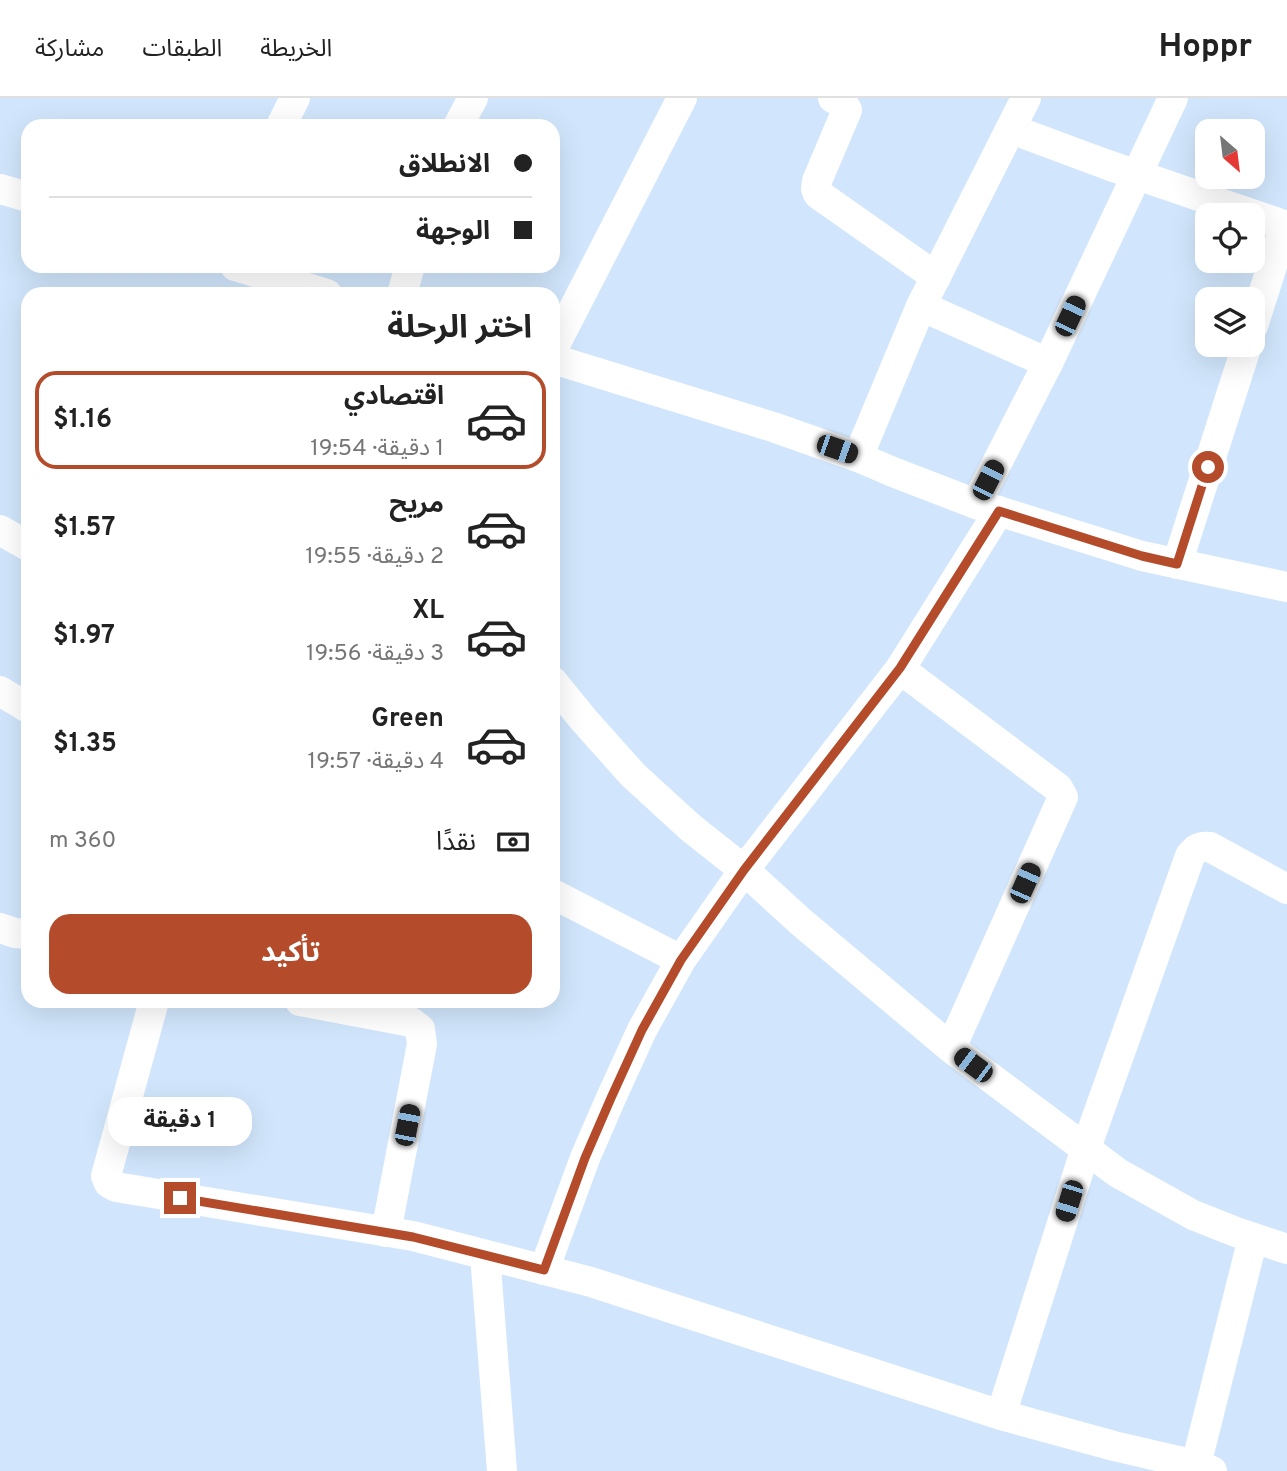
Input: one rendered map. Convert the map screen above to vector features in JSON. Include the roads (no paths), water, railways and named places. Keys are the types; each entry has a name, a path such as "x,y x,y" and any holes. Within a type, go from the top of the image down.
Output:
{"street":[{"path":"284,119 295,98"},
{"path":"462,119 473,98"},
{"path":"560,335 682,98"},
{"path":"833,98 843,103 847,110 817,181 818,194 936,277"},
{"path":"858,457 921,306 1026,98"},
{"path":"544,1270 585,1158 611,1098 642,1030 681,960 744,870 900,668 987,507 1048,363 1173,98"},
{"path":"1011,129 1286,226 1265,290"},
{"path":"0,188 21,195"},
{"path":"245,277 293,287"},
{"path":"921,306 1048,363"},
{"path":"1177,564 1243,357"},
{"path":"560,361 773,427 987,507 1142,556 1287,587"},
{"path":"0,530 21,542"},
{"path":"900,668 1058,789 1063,797 951,1048"},
{"path":"0,691 21,704"},
{"path":"560,691 633,775 691,828 744,870 801,922 951,1048 1118,1173 1193,1215 1287,1249"},
{"path":"1001,1415 1086,1148 1190,856 1197,848 1210,847 1287,888"},
{"path":"560,898 681,960"},
{"path":"0,928 21,933"},
{"path":"152,1008 106,1176 109,1184 413,1237 591,1282 1001,1415 1114,1459 1204,1468 1253,1238"},
{"path":"337,1008 411,1022 420,1030 422,1044 386,1233"},
{"path":"485,1255 502,1471"}]}
